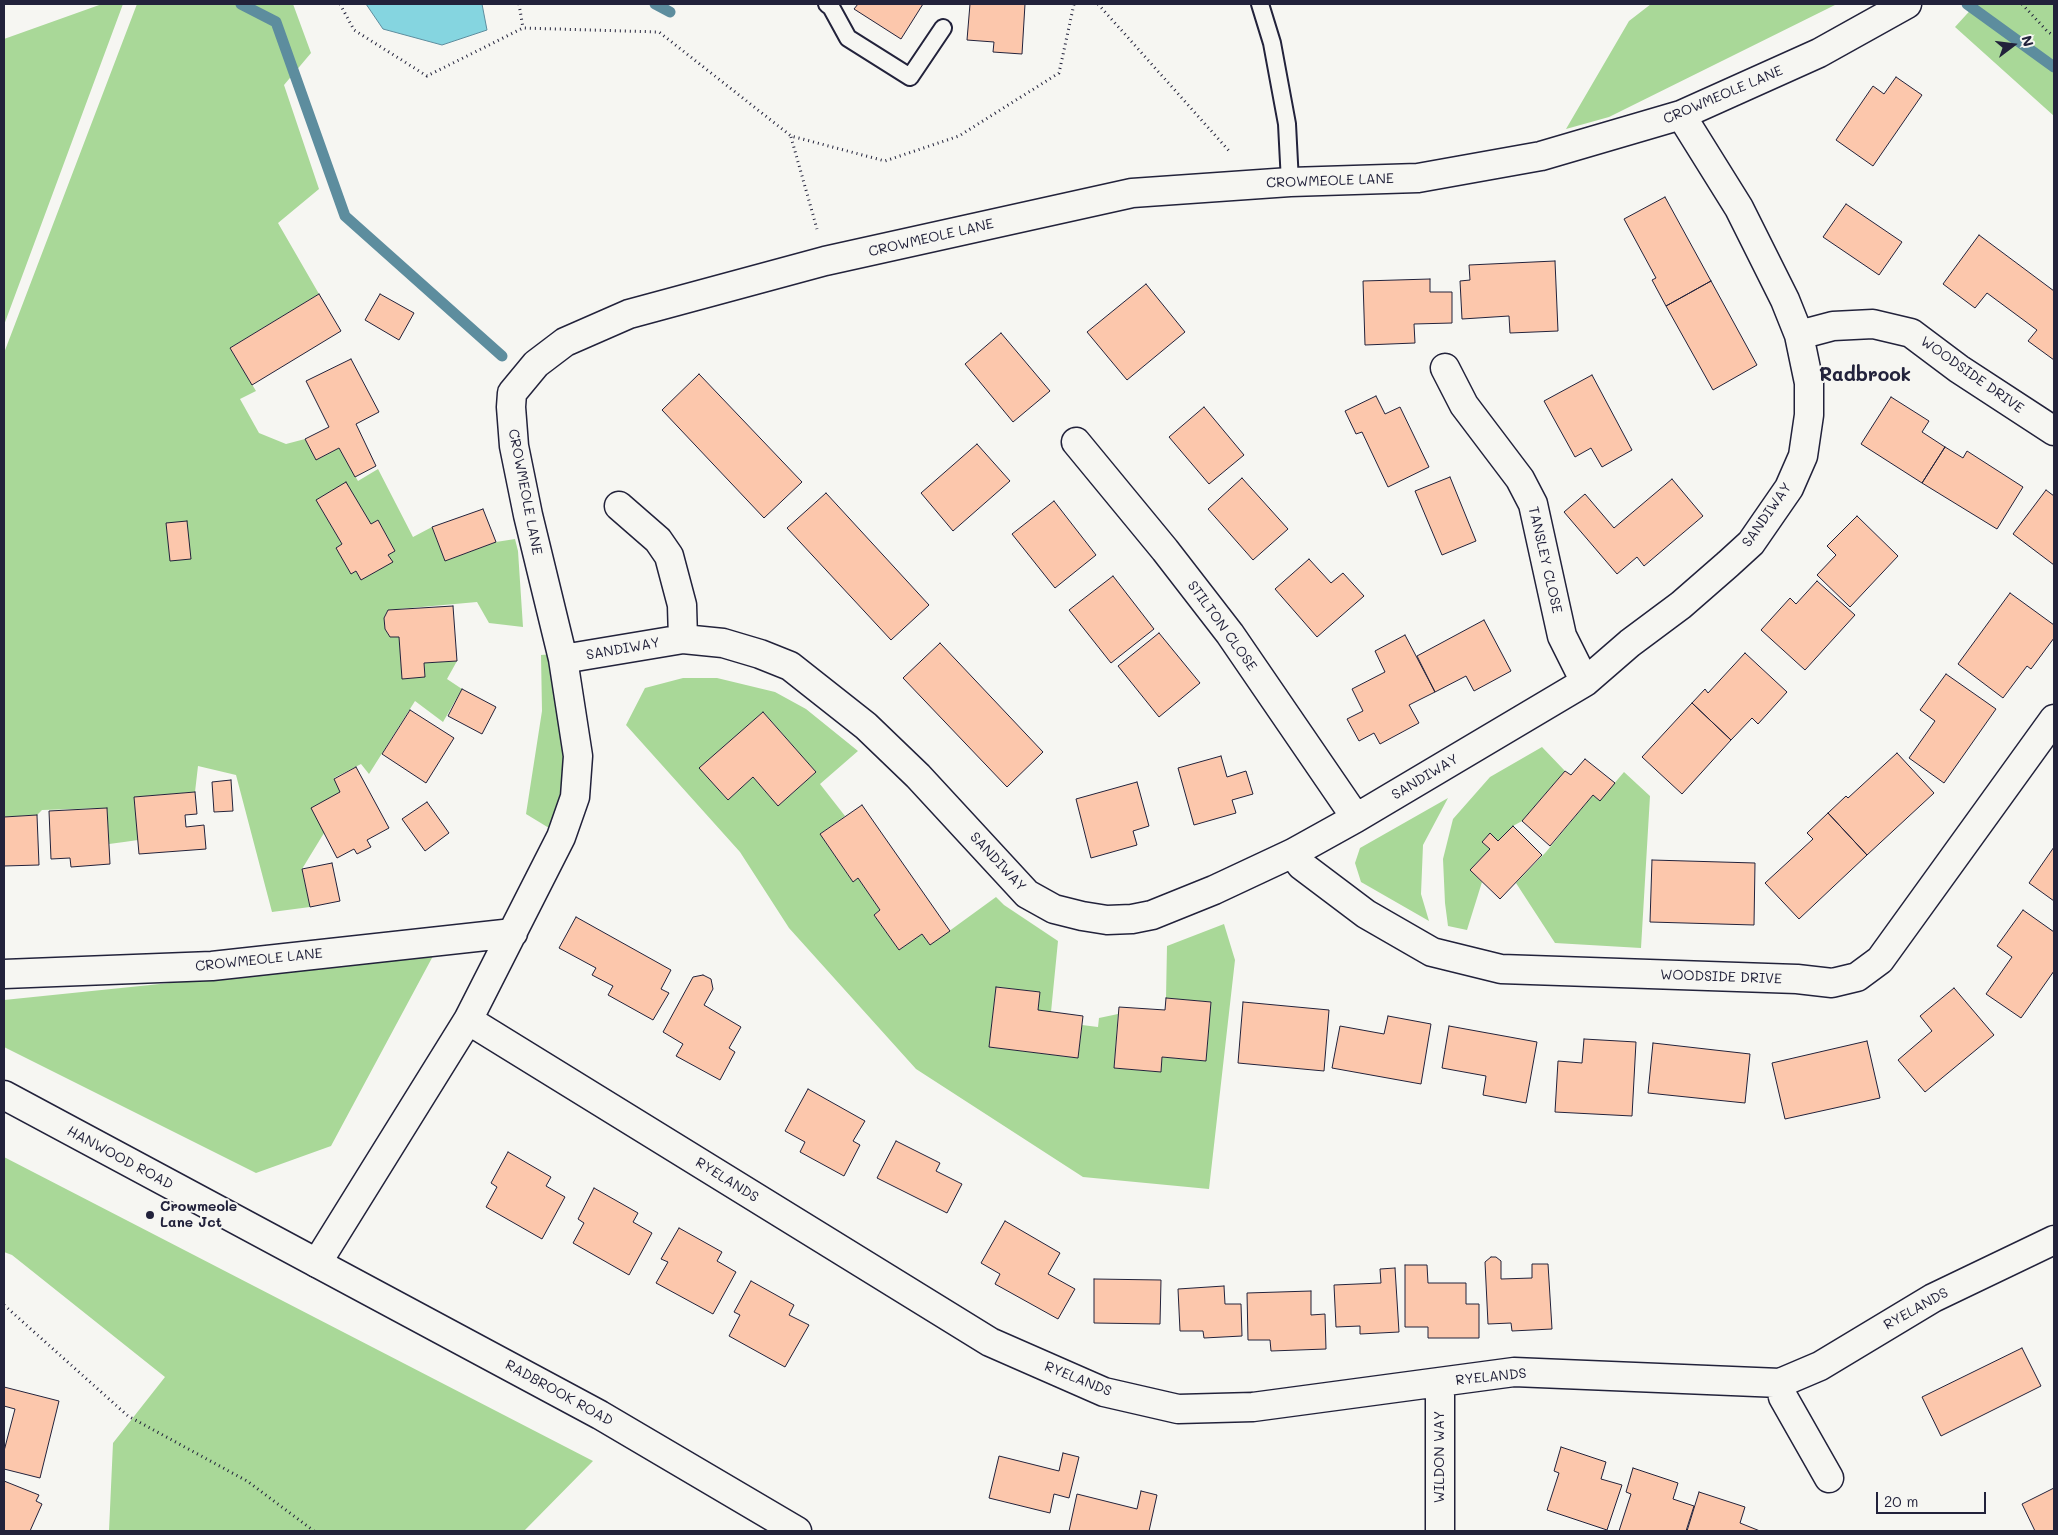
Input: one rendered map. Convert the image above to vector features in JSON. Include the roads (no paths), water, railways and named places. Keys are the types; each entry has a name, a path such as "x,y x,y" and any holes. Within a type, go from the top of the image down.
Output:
{"street":[{"name":"CROWMEOLE LANE","path":"317,1263 468,1020 561,837 575,797 578,756 563,659 532,534 514,446 512,393 536,364 565,342 629,314 825,261 1132,193 1290,182 1418,178 1541,156 1681,116 1819,53 1907,4"},
{"name":"SANDIWAY","path":"563,659 683,639 723,643 760,654 790,666 866,726 912,770 1027,894 1054,908 1107,920 1132,919 1145,916 1214,890 1293,854 1585,682 1630,643 1681,605 1751,543 1789,488 1803,456 1809,415 1809,383 1799,335 1785,300 1739,208 1681,116"},
{"name":"WOODSIDE DRIVE","path":"1799,335 1833,326 1873,324 1912,333 1959,369 2054,431"},
{"name":"TANSLEY CLOSE","path":"1445,368 1464,406 1520,478 1533,504 1562,636 1585,682"},
{"name":"STILTON CLOSE","path":"1076,442 1165,550 1230,634 1356,818"},
{"path":"620,506 658,540 669,556 682,605 683,639"},
{"name":"WOODSIDE DRIVE","path":"1293,854 1302,865 1366,914 1432,952 1492,967 1575,973 1798,979 1832,983 1857,977 1880,960 2054,719"},
{"name":"CROWMEOLE LANE","path":"4,974 212,966 513,933"},
{"name":"RYELANDS","path":"468,1020 990,1342 1104,1392 1178,1409 1234,1408 1440,1384 1514,1372 1780,1383 1820,1366 1933,1298 2054,1240"},
{"name":"HANWOOD ROAD","path":"4,1095 317,1263"},
{"name":"RADBROOK ROAD","path":"317,1263 600,1415 797,1531"},
{"path":"1780,1383 1783,1397 1829,1478"},
{"name":"WILDON WAY","path":"1440,1384 1440,1531"}],"lane":[{"path":"827,4 832,7 848,38 910,77 944,28"},
{"path":"1260,4 1272,43 1288,124 1290,182"}],"water":[{"path":"366,4 482,4 487,30 442,45 383,29"}],"waterway":[{"path":"241,4 276,22 345,216 502,356"},
{"path":"655,4 670,12"},
{"name":"Radbrook","path":"1967,4 2054,67"}],"place":[{"name":"Crowmeole Lane Jct","path":"150,1215"}],"district":[{"name":"Radbrook","path":"1865,375"}]}
